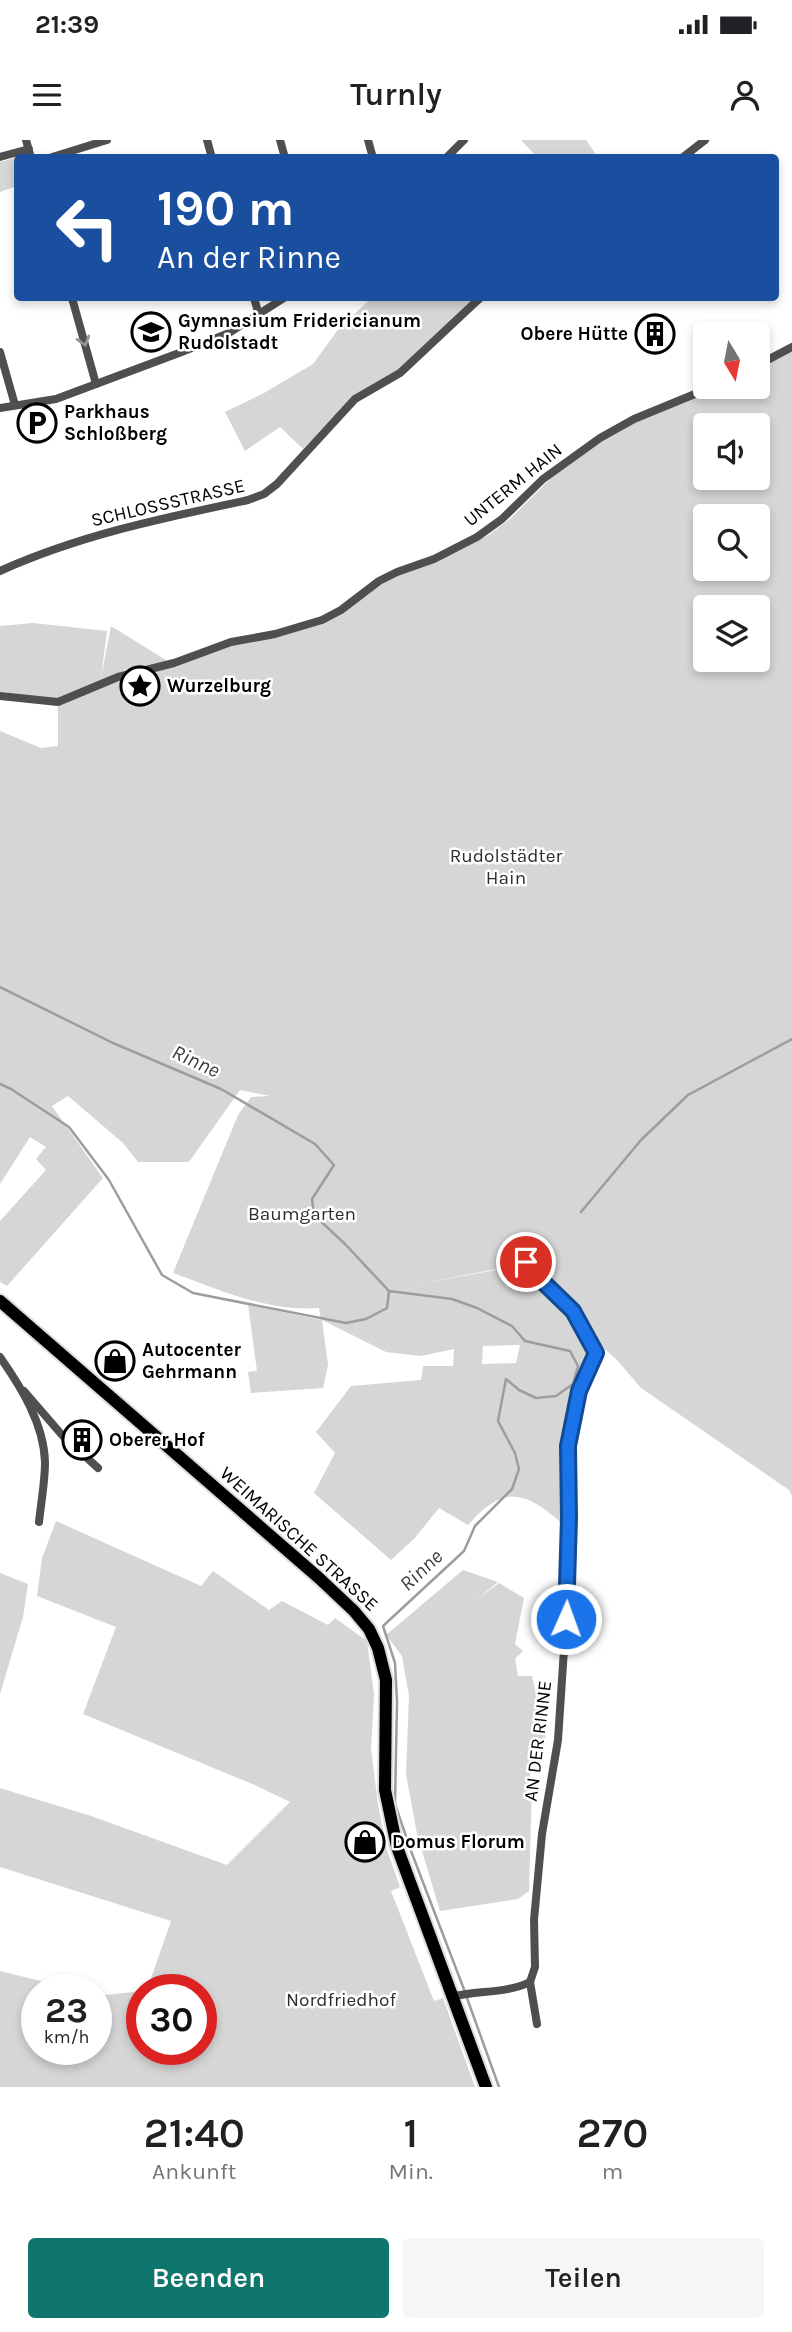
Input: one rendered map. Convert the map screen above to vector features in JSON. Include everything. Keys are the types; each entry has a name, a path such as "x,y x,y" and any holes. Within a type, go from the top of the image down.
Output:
{"main road":[{"name":"WEIMARISCHE STRASSE","path":"0,1301 319,1578 369,1629 378,1648 386,1679 384,1746 387,1807 397,1847 460,1994 486,2087"}],"street":[{"path":"62,154 107,140"},
{"path":"450,154 464,140"},
{"path":"687,154 705,140"},
{"path":"0,158 29,149"},
{"path":"73,301 96,384"},
{"path":"255,301 259,315"},
{"path":"0,408 56,399 96,384 229,333 280,301"},
{"name":"SCHLOSSSTRASSE","path":"0,571 30,557 132,525 248,500 264,494 277,484 355,399 400,373 477,301"},
{"path":"770,359 792,347"},
{"path":"0,352 15,405"},
{"name":"UNTERM HAIN","path":"0,696 58,702 118,677 174,663 231,642 275,634 322,620 341,610 379,581 434,559 477,537 502,519 543,479 600,438 634,418 693,395"},
{"name":"AN DER RINNE","path":"511,1244 541,1280 573,1311 596,1353 579,1391 568,1446 567,1594 560,1713 542,1834 534,1920 535,1967 530,1982 537,2024"},
{"path":"0,1357 20,1386 62,1435 98,1468"},
{"path":"20,1386 39,1431 45,1461 39,1522"},
{"path":"460,1994 520,1987 530,1982"}],"green space":[{"path":"521,140 586,140 595,153 594,154 534,154"},
{"path":"14,158 14,187 0,192 0,162"},
{"path":"368,301 472,301 398,370 353,396 303,449 280,427 245,451 225,412 313,364 337,331"},
{"name":"Rudolstädter Hain","path":"792,351 792,1496 789,1490 641,1388 601,1346 576,1309 545,1278 521,1247 512,1251 522,1264 419,1284 523,1265 569,1313 583,1334 587,1345 584,1370 574,1388 564,1444 563,1524 537,1504 515,1497 493,1503 468,1525 439,1508 414,1539 391,1560 314,1493 335,1453 316,1432 351,1386 421,1380 423,1366 453,1366 454,1349 421,1356 386,1352 322,1320 328,1365 323,1388 251,1393 248,1372 257,1371 248,1305 321,1320 319,1308 281,1307 263,1303 226,1293 173,1273 238,1115 251,1097 270,1096 240,1090 189,1162 138,1162 123,1143 68,1096 52,1106 103,1178 7,1286 0,1282 0,1221 46,1170 36,1159 46,1147 30,1137 0,1184 0,731 41,748 58,746 60,699 0,692 0,626 33,623 107,631 101,678 111,626 174,665 232,643 324,623 391,577 487,536 510,519 551,478 582,454 630,424 693,398 770,399 770,363","holes":["520,1345 516,1363 482,1364 483,1346"]},
{"name":"Nordfriedhof","path":"56,1521 201,1586 213,1571 269,1610 282,1601 328,1625 335,1618 367,1641 374,1694 371,1749 378,1804 387,1850 400,1887 391,1891 434,2001 443,1998 475,2087 0,2087 0,1971 21,1976 21,2065 112,2065 112,1994 126,1993 126,2065 217,2065 217,1974 153,1974 171,1921 0,1867 0,1788 91,1816 227,1865 290,1802 83,1714 116,1627 37,1596 42,1558"},
{"path":"463,1570 498,1582 475,1601 499,1583 524,1598 515,1644 523,1651 515,1659 518,1676 532,1676 546,1739 530,1740 532,1785 529,1891 518,1899 440,1911 417,1834 406,1774 409,1696 402,1656 386,1635"},
{"path":"0,1573 28,1584 23,1617 0,1694"}],"waterway":[{"name":"Rinne","path":"0,987 113,1043 221,1089 315,1144 334,1165 312,1199 314,1215 389,1291 452,1299 477,1308 512,1326 525,1341 570,1351 578,1366 573,1384 556,1396 536,1398 519,1390 506,1379 498,1421 515,1453 519,1469 512,1489 475,1526 464,1551 383,1626 395,1663 395,1804 465,1992"},
{"path":"581,1212 641,1140 688,1095 792,1039"},
{"name":"Rinne","path":"0,1084 69,1127 109,1180 162,1275 193,1293 346,1323 366,1319 387,1308 389,1291"},
{"name":"Rinne","path":"467,1998 499,2087"}],"place":[{"name":"Gymnasium Fridericianum Rudolstadt","path":"151,332"},
{"name":"Obere Hütte","path":"655,334"},
{"name":"Parkhaus Schloßberg","path":"37,423"},
{"name":"Wurzelburg","path":"140,686"},
{"name":"Autocenter Gehrmann","path":"115,1361"},
{"name":"Oberer Hof","path":"82,1440"},
{"name":"Domus Florum","path":"365,1842"}],"route":[{"path":"526,1262 573,1311 596,1353 579,1391 568,1446 566,1619"}],"park label":[{"name":"Baumgarten","path":"302,1214"}]}
